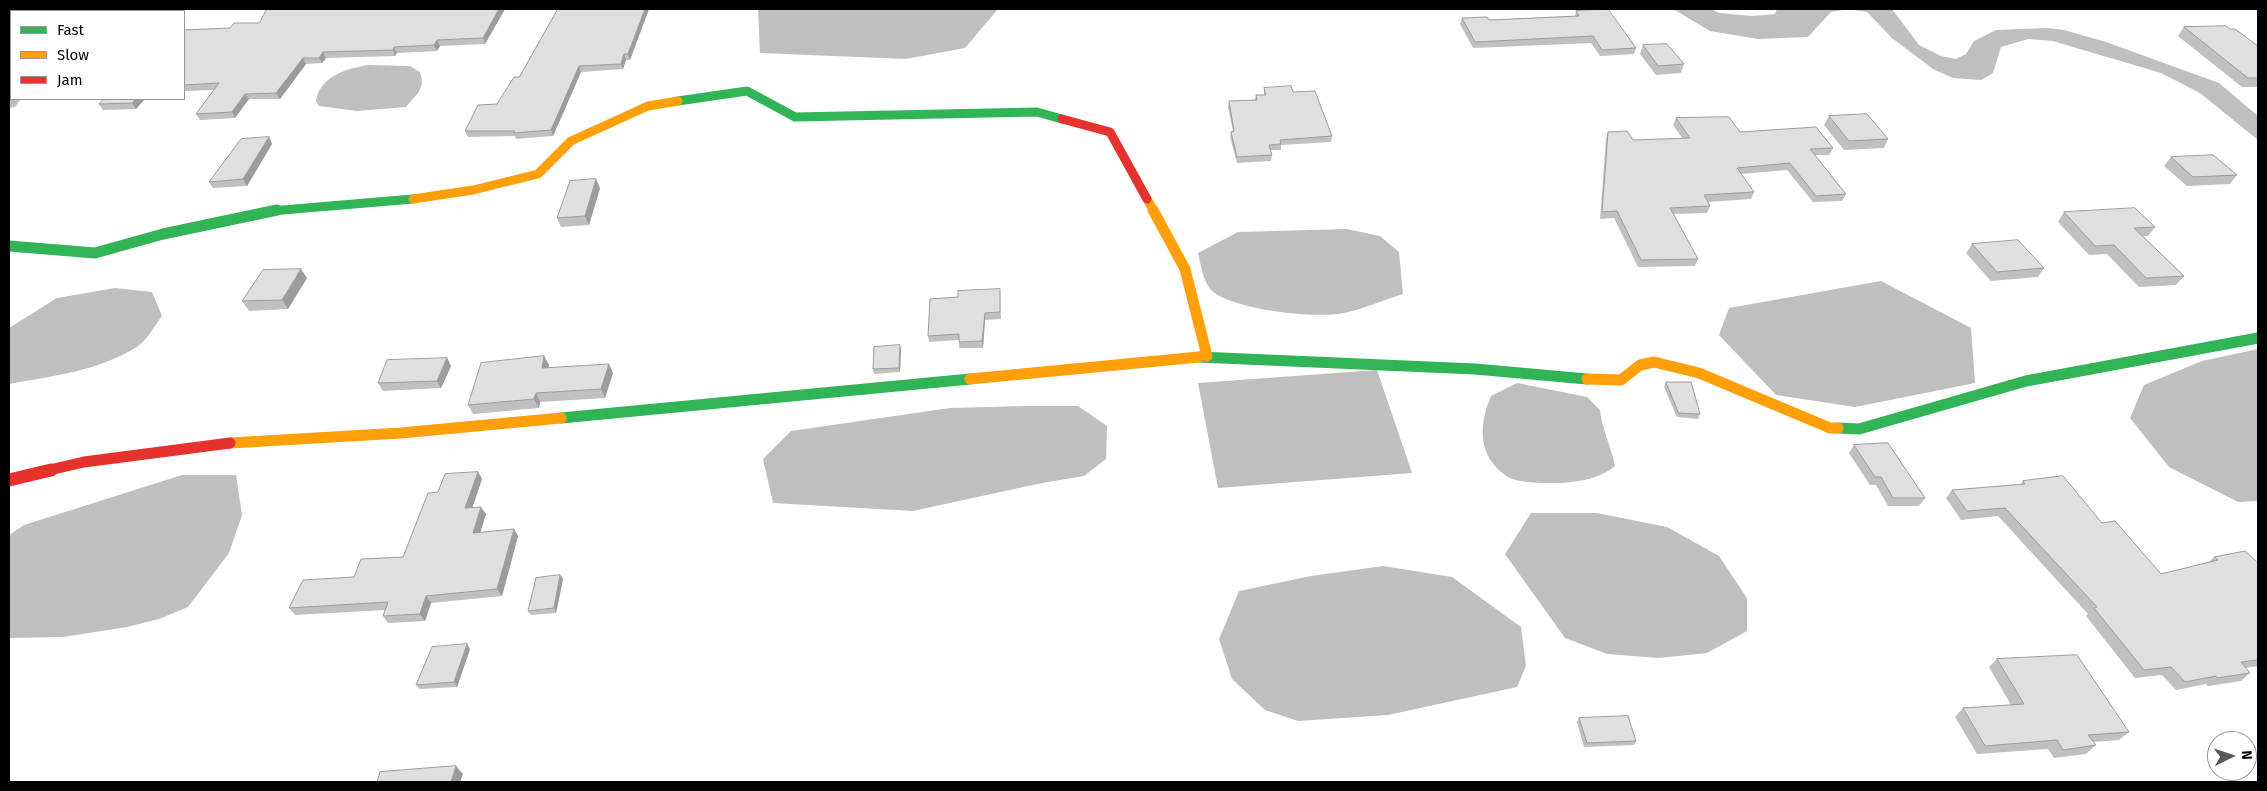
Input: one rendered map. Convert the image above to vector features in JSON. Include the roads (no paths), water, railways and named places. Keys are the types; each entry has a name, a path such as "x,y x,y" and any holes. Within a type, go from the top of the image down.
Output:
{"street":[{"path":"9,246 95,253 163,234 282,209 398,201 473,190 538,174 571,141 648,106 747,92 795,117 1037,112 1110,132 1186,269 1207,356"},
{"path":"9,480 84,462 247,441 401,433 1207,356 1475,369 1577,380 1621,380 1640,365 1654,362 1699,373 1830,428 1859,428 2026,381 2258,338"}]}
